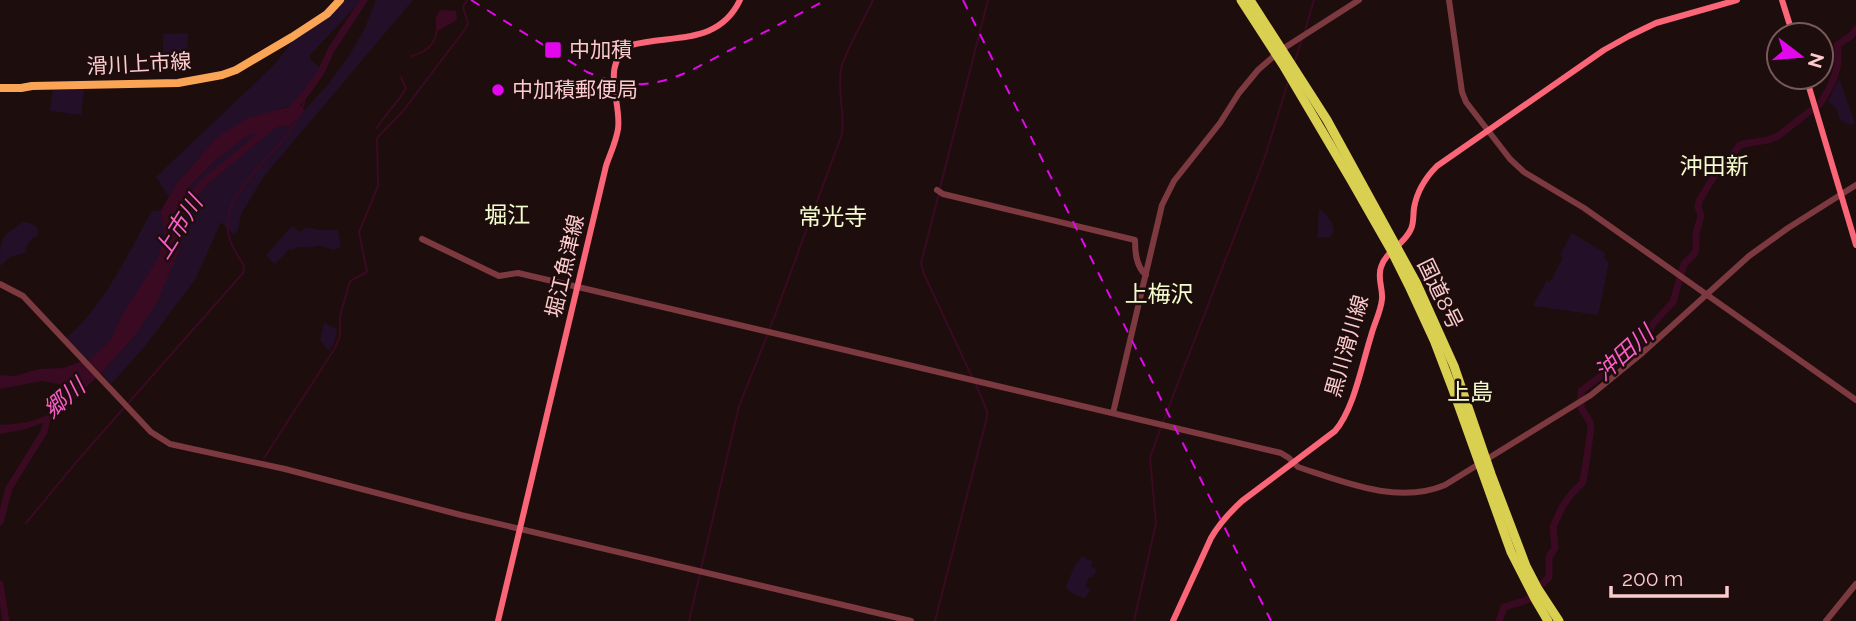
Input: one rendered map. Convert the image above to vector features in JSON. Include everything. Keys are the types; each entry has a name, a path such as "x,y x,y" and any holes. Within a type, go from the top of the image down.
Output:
{"highway":[{"name":"国道8号","path":"1241,0 1279,52"},
{"name":"国道8号","path":"1251,0 1394,248 1526,566 1559,621"},
{"name":"国道8号","path":"1483,461 1511,552 1548,621"}],"main road":[{"name":"滑川上市線","path":"0,88 178,83 222,75 292,37 327,14 340,0"},
{"name":"堀江魚津線","path":"498,621 606,166 618,131 613,83 617,61 631,45 712,30 727,19 740,0"},
{"name":"黒川滑川線","path":"1173,621 1218,526 1242,502 1335,431 1345,417 1382,302 1379,277 1381,267 1394,248 1409,234 1418,192 1429,173 1604,50 1656,23 1737,0"},
{"path":"1782,0 1789,21"},
{"path":"1810,91 1856,245"}],"street":[{"path":"1113,414 1162,205 1174,181 1258,70 1279,52 1359,0"},
{"path":"1449,0 1462,92 1470,109 1510,159 1524,172 1584,208 1856,400"},
{"path":"422,239 499,276 518,273 1280,453 1298,467 1331,478 1385,492 1409,494 1434,490 1445,485 1591,395 1640,355 1749,256 1856,185"},
{"path":"937,190 943,194 1135,240 1135,253 1142,272 1146,275"},
{"path":"0,284 23,296 151,432 170,444 285,469 911,621"},
{"path":"1826,621 1856,584"}],"shaded area":[{"path":"344,0 362,0 310,55 310,59 324,72 299,104 282,108 216,138 178,182 169,197 156,177 273,66 293,41 323,20"},
{"path":"376,0 413,0 265,175 241,214 238,230 234,235 221,222 196,278 146,345 111,384 101,373 133,338 182,245 180,221 187,188 246,136 276,127 290,126 330,82 349,56 365,28"},
{"path":"188,33 187,54 163,54 163,34"},
{"path":"1838,80 1840,81 1855,123 1851,125 1840,120 1836,108 1828,102"},
{"path":"53,88 84,88 81,115 50,111"},
{"path":"1319,209 1332,225 1334,232 1330,237 1317,238"},
{"path":"161,210 166,253 143,295 123,313 110,341 92,358 86,359 66,338 104,295 152,211"},
{"path":"23,222 38,228 37,236 32,238 25,249 27,252 10,257 0,266 3,239"},
{"path":"292,226 300,232 306,227 338,230 341,247 333,250 319,245 289,249 275,264 266,255"},
{"path":"1572,233 1605,253 1604,258 1609,262 1598,315 1533,306 1563,258 1560,255"},
{"path":"324,323 337,329 334,344 329,351 320,340"},
{"path":"1082,556 1093,562 1091,567 1097,570 1092,578 1089,577 1085,586 1090,589 1085,598 1069,591 1066,586"}],"water":[{"path":"440,10 456,11 457,20 436,32 436,18"},
{"path":"299,104 305,110 290,126 276,127 247,136 216,160 187,188 180,222 182,244 157,302 133,338 55,418 26,429 0,434 0,425 21,423 47,415 70,394 68,386 42,381 0,389 0,375 15,376 39,369 63,368 91,358 110,341 123,313 143,295 166,253 161,210 178,182 216,138 245,119"}],"waterway":[{"name":"上市川","path":"290,111 321,72 331,50 364,0"},
{"path":"264,458 335,348 340,336 340,316 350,281 367,272 359,232 378,186 377,138 403,111 466,28 468,23 463,7 467,0"},
{"path":"769,331 842,134 841,69 873,0"},
{"path":"940,188 988,0"},
{"path":"1304,34 1314,0"},
{"name":"沖田川","path":"1819,105 1834,76 1838,61 1837,45 1851,36 1856,29"},
{"path":"411,56 429,47 437,30"},
{"path":"1294,64 1302,39"},
{"path":"377,128 406,88 401,77"},
{"path":"1163,422 1265,157 1288,82"},
{"name":"上市川","path":"303,106 307,92"},
{"name":"沖田川","path":"1499,621 1504,607 1527,600 1549,577 1549,557 1555,548 1553,527 1562,507 1583,482 1591,429 1590,422 1581,408 1581,391 1646,338 1652,325 1673,302 1684,264 1696,249 1696,233 1701,216 1699,201 1716,173 1739,146 1778,136 1810,111"},
{"path":"26,523 243,273 244,266 229,236 228,216 243,186 279,145 298,118"},
{"name":"上市川","path":"177,218 203,183 273,125"},
{"path":"939,193 921,263 972,377"},
{"name":"上市川","path":"127,314 160,262 169,235"},
{"path":"701,569 739,406 767,336"},
{"path":"935,621 987,417 975,382"},
{"name":"郷川","path":"0,522 9,488 44,432 47,419"},
{"path":"1134,621 1156,523 1150,458 1161,427"},
{"path":"689,621 700,574"},
{"path":"0,584 6,621"}],"railway":[{"path":"471,0 587,72 627,84 651,83 676,77 826,0"},
{"path":"963,0 1271,621"}],"place":[{"name":"中加積","path":"553,50"},
{"name":"中加積郵便局","path":"498,90"}],"district":[{"name":"沖田新","path":"1714,166"},
{"name":"堀江","path":"507,215"},
{"name":"常光寺","path":"833,217"},
{"name":"上梅沢","path":"1159,294"},
{"name":"上島","path":"1470,392"}]}
